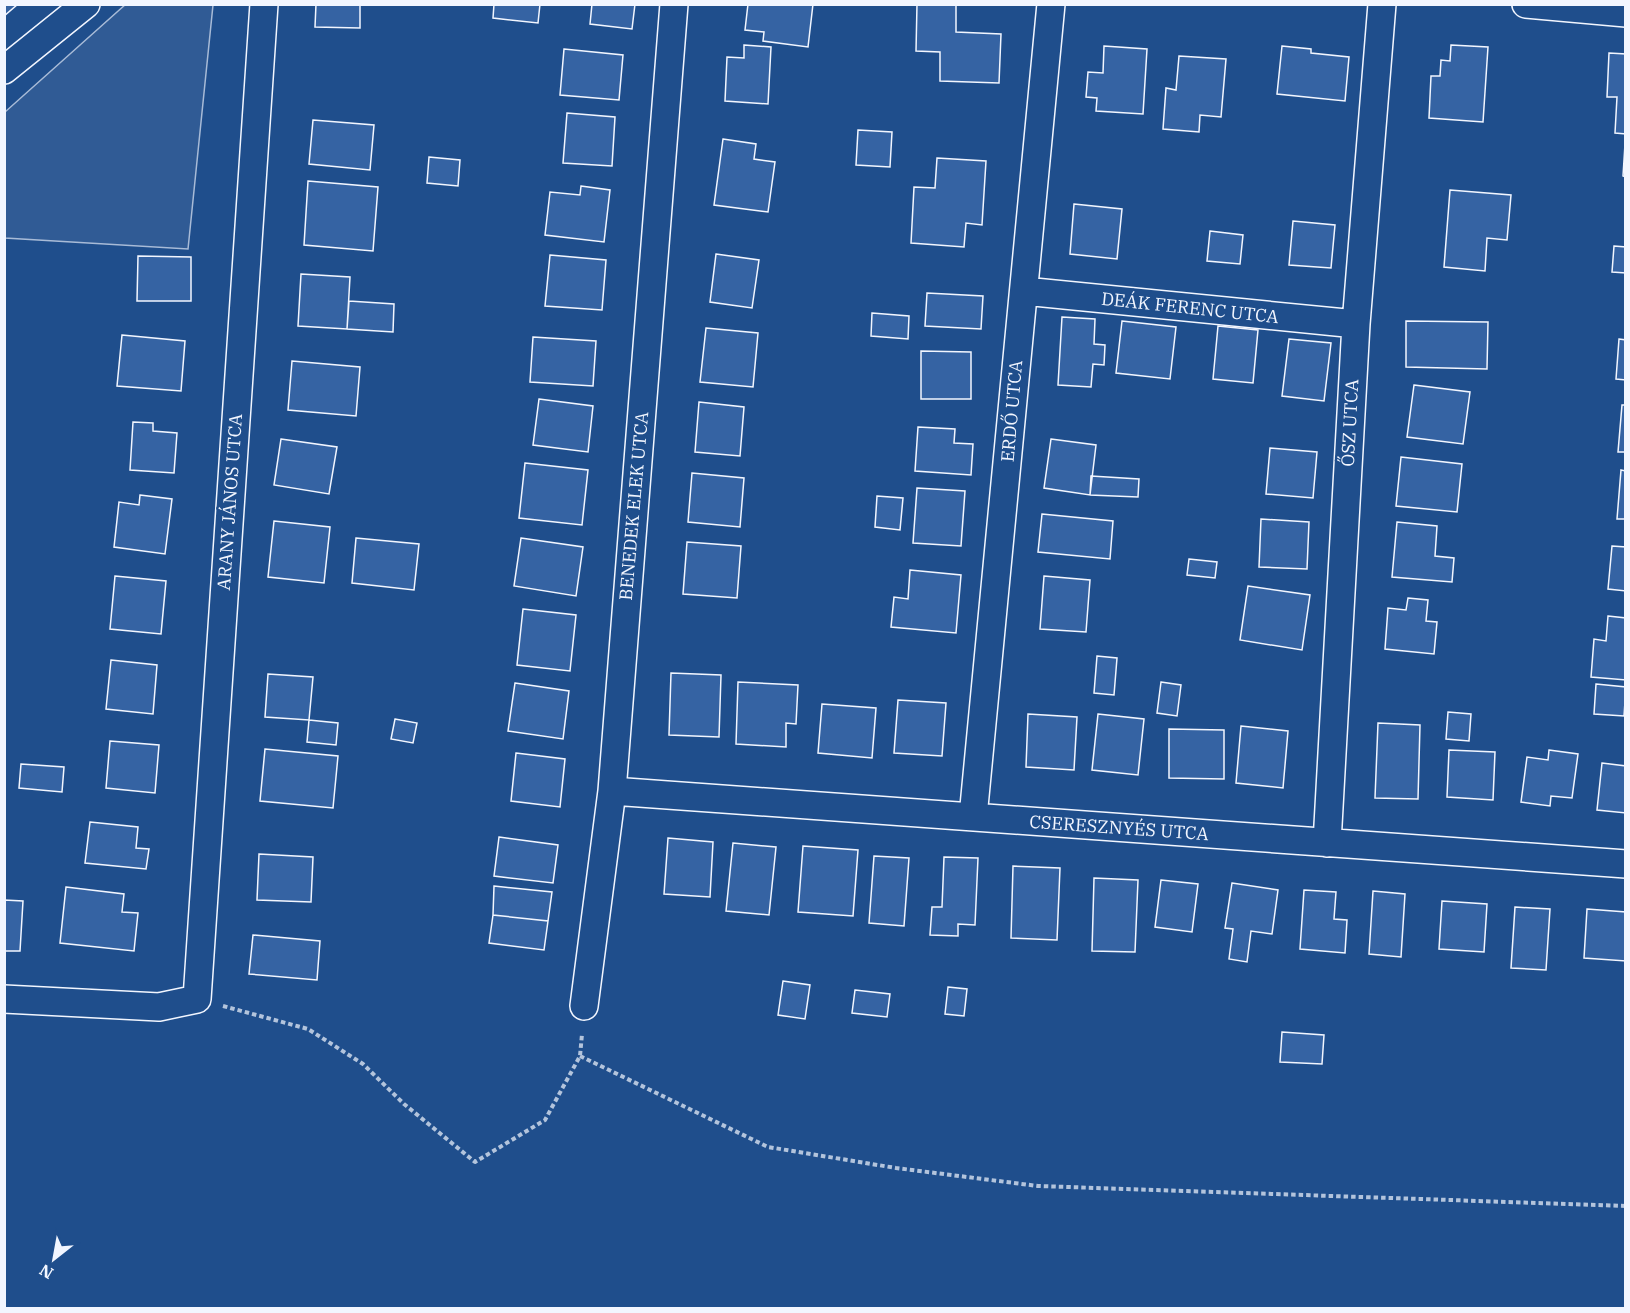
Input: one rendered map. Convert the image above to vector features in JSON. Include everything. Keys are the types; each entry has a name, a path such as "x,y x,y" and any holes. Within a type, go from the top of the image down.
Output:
{"street":[{"path":"4,70 86,4"},
{"name":"ARANY JÁNOS UTCA","path":"197,999 264,4"},
{"name":"BENEDEK ELEK UTCA","path":"584,1006 612,791 674,4"},
{"name":"ERDŐ UTCA","path":"974,817 1051,4"},
{"name":"ŐSZ UTCA","path":"1327,843 1356,324 1382,4"},
{"path":"1526,4 1626,13"},
{"name":"DEÁK FERENC UTCA","path":"1024,291 1356,324"},
{"name":"CSERESZNYÉS UTCA","path":"612,791 1626,864"},
{"path":"4,999 159,1007 197,999"}],"path":[{"path":"197,999 308,1029 363,1064 404,1104 476,1162 546,1120 580,1056 584,1006"},
{"path":"580,1056 768,1147 896,1168 1038,1186 1626,1206"}],"shaded area":[{"path":"126,4 213,5 188,249 5,238 5,112"}],"building":[{"path":"4,4 18,4 4,16"},
{"path":"316,4 360,4 360,28 315,27"},
{"path":"494,4 540,4 538,23 493,18"},
{"path":"592,4 635,4 632,29 590,24"},
{"path":"748,4 813,4 808,47 763,41 764,32 745,30"},
{"path":"917,4 956,4 956,32 1001,34 999,83 940,81 940,52 916,51"},
{"path":"744,45 771,47 768,104 725,101 727,57 744,58"},
{"path":"1451,45 1488,47 1483,122 1429,118 1431,76 1440,76 1441,60 1450,61"},
{"path":"1104,46 1147,49 1143,114 1096,111 1097,98 1086,97 1088,72 1103,73"},
{"path":"1282,46 1311,49 1311,53 1349,57 1345,101 1277,94"},
{"path":"564,49 623,55 619,100 560,95"},
{"path":"1609,53 1626,54 1626,134 1615,133 1617,97 1607,97"},
{"path":"1179,56 1226,59 1221,117 1200,115 1199,132 1163,129 1166,88 1176,90"},
{"path":"567,113 615,117 612,166 563,163"},
{"path":"313,120 374,125 370,170 309,164"},
{"path":"858,130 892,132 890,167 856,165"},
{"path":"723,139 756,144 754,159 775,162 768,212 714,205"},
{"path":"1626,144 1626,177 1623,176"},
{"path":"429,157 460,160 458,186 427,183"},
{"path":"937,158 986,161 982,225 966,223 964,247 911,243 914,187 935,188"},
{"path":"308,181 378,187 373,251 304,245"},
{"path":"581,186 610,190 604,242 545,235 550,192 580,195"},
{"path":"1450,190 1511,195 1507,240 1487,238 1485,271 1444,267"},
{"path":"1074,204 1122,209 1117,259 1070,254"},
{"path":"1293,221 1335,225 1331,268 1289,265"},
{"path":"1210,231 1243,235 1240,264 1207,261"},
{"path":"1614,246 1626,247 1626,273 1612,272"},
{"path":"716,254 759,260 752,308 710,302"},
{"path":"550,255 606,260 602,310 545,306"},
{"path":"138,256 191,257 191,301 137,301"},
{"path":"301,274 350,277 347,329 298,326"},
{"path":"927,293 983,296 981,329 925,326"},
{"path":"349,301 394,304 393,332 347,329"},
{"path":"872,313 909,316 908,339 871,336"},
{"path":"1062,317 1095,319 1094,344 1105,345 1104,365 1093,364 1091,387 1058,385"},
{"path":"1122,321 1176,327 1170,379 1116,373"},
{"path":"1406,321 1488,322 1487,369 1406,367"},
{"path":"1218,326 1258,330 1253,383 1213,379"},
{"path":"706,328 758,333 753,387 700,382"},
{"path":"122,335 185,341 181,391 117,386"},
{"path":"533,337 596,341 593,386 530,382"},
{"path":"1289,339 1331,343 1324,401 1282,396"},
{"path":"1619,339 1626,340 1626,380 1616,379"},
{"path":"921,351 971,352 971,399 921,399"},
{"path":"292,361 360,367 356,416 288,410"},
{"path":"1414,385 1470,392 1463,444 1407,437"},
{"path":"539,399 593,406 588,452 533,445"},
{"path":"699,402 744,407 740,456 695,452"},
{"path":"1622,405 1626,405 1626,452 1618,452"},
{"path":"133,422 153,423 153,431 177,433 174,473 130,470"},
{"path":"918,427 955,429 954,443 973,444 971,475 915,471"},
{"path":"281,439 337,447 329,494 274,485"},
{"path":"1051,439 1096,445 1090,495 1044,488"},
{"path":"1270,448 1317,452 1313,498 1266,494"},
{"path":"1401,457 1462,464 1457,512 1396,506"},
{"path":"525,463 588,470 582,525 519,518"},
{"path":"1621,470 1626,471 1626,519 1617,519"},
{"path":"692,473 744,478 740,527 688,522"},
{"path":"1091,476 1139,479 1138,497 1090,495"},
{"path":"917,488 965,491 961,546 913,543"},
{"path":"140,495 172,499 165,554 114,547 119,502 139,505"},
{"path":"877,496 903,498 900,530 875,527"},
{"path":"1042,514 1113,521 1110,559 1038,552"},
{"path":"1261,519 1309,522 1307,569 1259,567"},
{"path":"274,521 330,527 324,583 268,577"},
{"path":"1397,522 1437,526 1435,556 1454,558 1452,582 1392,577"},
{"path":"356,538 419,544 414,590 352,583"},
{"path":"521,538 583,547 576,596 514,586"},
{"path":"687,542 741,546 737,598 683,594"},
{"path":"1612,546 1626,547 1626,591 1608,589"},
{"path":"1189,559 1217,562 1215,578 1187,575"},
{"path":"910,570 961,575 956,633 891,627 894,597 908,599"},
{"path":"115,576 166,581 161,634 110,629"},
{"path":"1044,576 1090,580 1086,632 1040,629"},
{"path":"1248,586 1310,595 1302,650 1240,640"},
{"path":"1408,598 1428,600 1426,621 1437,622 1434,654 1385,649 1388,608 1406,610"},
{"path":"523,609 576,615 570,671 517,665"},
{"path":"1608,616 1626,618 1626,680 1591,677 1594,639 1606,641"},
{"path":"1097,656 1117,658 1114,695 1094,693"},
{"path":"111,660 157,665 153,714 106,709"},
{"path":"671,673 721,675 719,737 669,735"},
{"path":"268,674 313,677 309,720 265,717"},
{"path":"738,682 798,685 796,724 786,723 786,747 736,744"},
{"path":"1161,682 1181,685 1177,716 1157,713"},
{"path":"515,683 569,691 563,739 508,731"},
{"path":"1596,684 1626,687 1624,716 1594,714"},
{"path":"898,700 946,703 942,756 894,753"},
{"path":"822,704 876,708 872,758 818,753"},
{"path":"1448,712 1471,714 1469,741 1446,739"},
{"path":"1028,714 1077,717 1074,770 1026,767"},
{"path":"1098,714 1144,719 1138,775 1092,770"},
{"path":"395,719 417,723 413,743 391,739"},
{"path":"309,720 338,723 336,745 307,742"},
{"path":"1378,723 1420,725 1418,799 1375,798"},
{"path":"1241,726 1288,731 1283,788 1236,783"},
{"path":"1169,729 1224,730 1224,779 1169,778"},
{"path":"110,741 159,745 155,793 106,788"},
{"path":"265,749 338,756 333,808 260,801"},
{"path":"1449,750 1495,752 1493,800 1447,797"},
{"path":"1549,750 1578,754 1572,798 1551,796 1550,806 1521,802 1527,757 1548,760"},
{"path":"516,753 565,759 560,807 511,801"},
{"path":"1602,763 1626,766 1626,813 1597,810"},
{"path":"21,764 64,767 62,792 19,788"},
{"path":"90,822 138,827 136,848 149,849 146,869 85,863"},
{"path":"499,837 558,845 553,883 494,876"},
{"path":"668,838 713,842 710,897 664,894"},
{"path":"733,843 776,847 769,915 726,911"},
{"path":"803,846 858,850 853,916 798,912"},
{"path":"259,854 313,857 311,902 257,900"},
{"path":"874,856 909,858 904,926 869,923"},
{"path":"944,857 978,858 975,925 958,924 958,936 930,935 932,907 942,907"},
{"path":"1013,866 1060,868 1057,940 1011,938"},
{"path":"1094,878 1138,880 1135,952 1092,951"},
{"path":"1161,880 1198,884 1192,932 1155,927"},
{"path":"1232,883 1278,890 1272,934 1251,931 1247,962 1229,959 1233,929 1225,928"},
{"path":"494,886 552,892 548,921 493,915"},
{"path":"66,887 124,894 122,912 138,913 134,951 60,943"},
{"path":"1304,890 1336,892 1334,919 1347,920 1345,953 1300,949"},
{"path":"1373,891 1405,894 1401,957 1369,954"},
{"path":"4,900 23,901 20,951 4,951"},
{"path":"1442,901 1487,904 1484,952 1439,949"},
{"path":"1515,907 1550,909 1546,970 1511,968"},
{"path":"1587,909 1626,912 1626,961 1584,958"},
{"path":"493,915 548,921 544,950 489,943"},
{"path":"253,935 320,941 317,980 249,974"},
{"path":"783,981 810,985 805,1019 778,1015"},
{"path":"948,987 967,989 964,1016 945,1014"},
{"path":"855,990 890,994 887,1017 852,1013"},
{"path":"1282,1032 1324,1035 1322,1064 1280,1062"}]}
